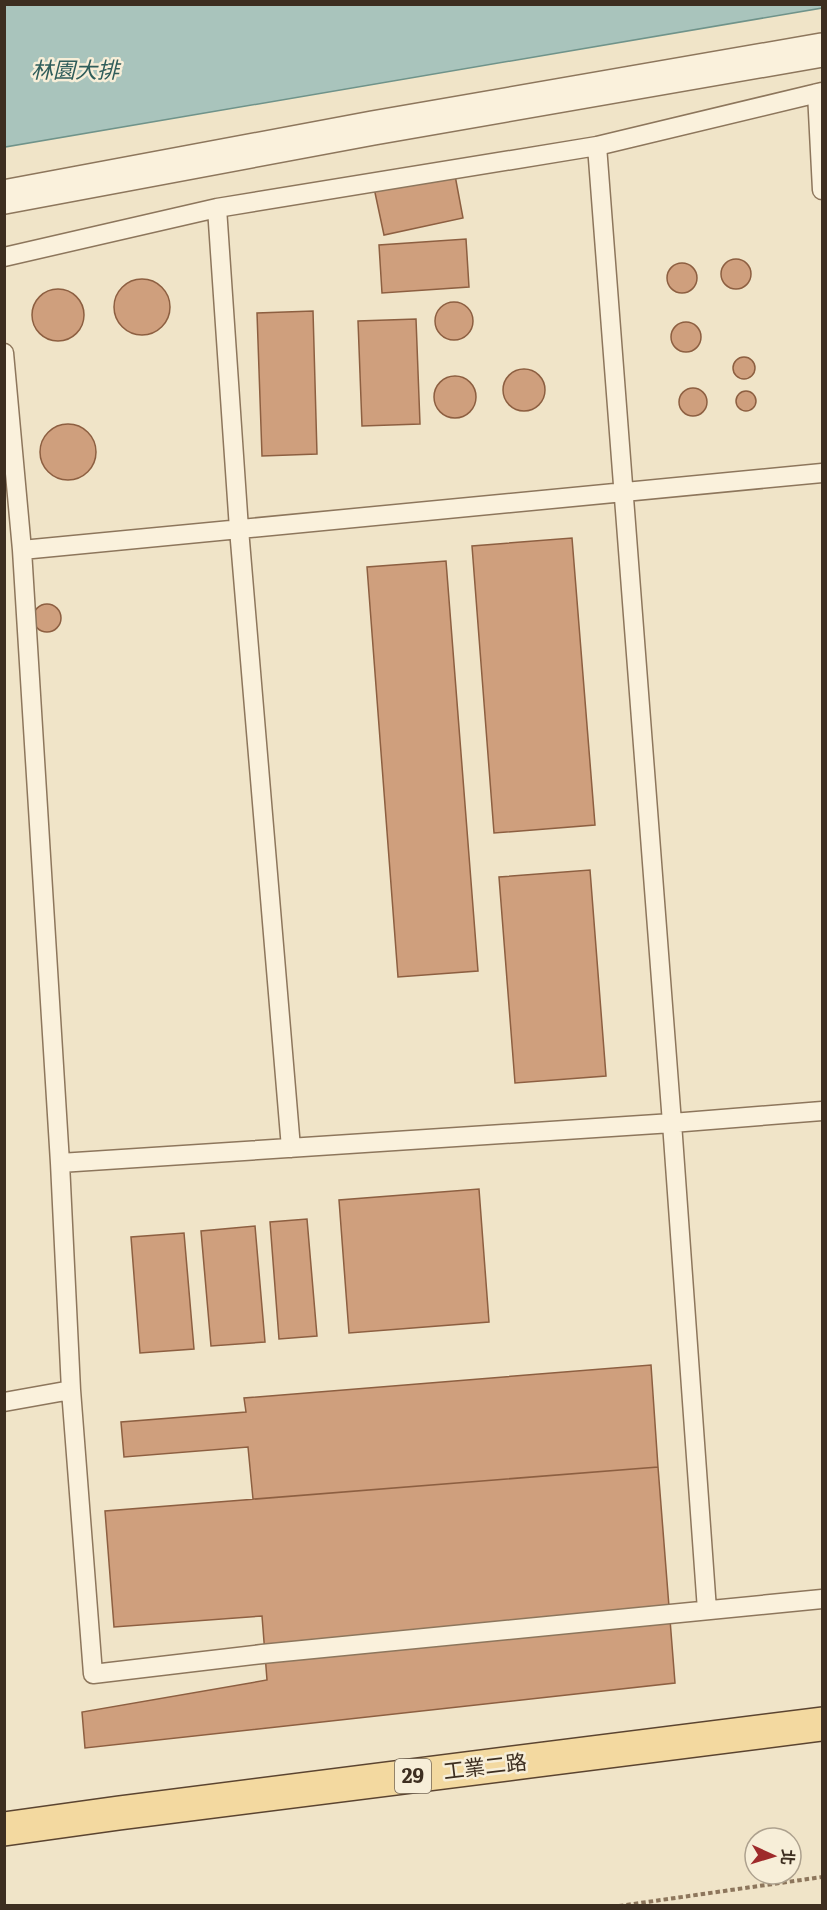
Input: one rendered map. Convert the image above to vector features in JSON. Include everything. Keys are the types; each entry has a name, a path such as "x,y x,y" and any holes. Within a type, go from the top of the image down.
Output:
{"main road":[{"name":"工業二路","path":"4,1829 822,1724"}],"street":[{"path":"4,197 373,128 822,50"}],"lane":[{"path":"4,257 217,208 597,146 820,93 822,190"},
{"path":"597,146 707,1610"},
{"path":"217,208 239,529 291,1148"},
{"path":"4,353 22,550 60,1163 71,1390 93,1674 262,1654 822,1599"},
{"path":"22,550 822,473"},
{"path":"60,1163 822,1112"},
{"path":"4,1402 71,1390"}],"path":[{"path":"619,1905 822,1877"}],"water":[{"name":"林園大排","path":"5,4 822,4 822,8 5,147"}],"building":[{"path":"454,170 463,218 384,235 374,188"},
{"path":"466,239 469,287 382,293 379,245"},
{"path":"736,259 747,263 751,274 747,285 736,289 725,285 721,274 725,263"},
{"path":"682,263 693,267 697,278 693,289 682,293 671,289 667,278 671,267"},
{"path":"137,279 147,279 162,287 168,296 170,307 168,318 162,327 147,335 137,335 126,330 119,323 114,312 114,302 119,291 126,284"},
{"path":"53,289 63,289 77,296 84,315 77,334 63,341 53,341 43,337 36,330 32,320 32,310 36,300 43,293"},
{"path":"454,302 468,307 473,321 468,335 454,340 440,335 435,321 440,307"},
{"path":"313,311 317,454 262,456 257,313"},
{"path":"416,319 420,424 362,426 358,321"},
{"path":"686,322 697,326 701,337 697,348 686,352 675,348 671,337 675,326"},
{"path":"744,357 752,360 755,368 752,376 744,379 736,376 733,368 736,360"},
{"path":"524,369 532,370 539,375 544,382 544,398 539,405 532,410 524,411 516,410 509,405 504,398 503,390 504,382 509,375 516,370"},
{"path":"455,376 470,382 476,397 470,412 455,418 440,412 434,397 440,382"},
{"path":"693,388 703,392 707,402 703,412 693,416 683,412 679,402 683,392"},
{"path":"746,391 753,394 756,401 753,408 746,411 739,408 736,401 739,394"},
{"path":"68,424 79,426 88,432 94,441 96,452 94,463 88,472 79,478 68,480 57,478 48,472 42,463 40,452 42,441 48,432 57,426"},
{"path":"572,538 595,825 494,833 472,546"},
{"path":"446,561 478,971 398,977 367,567"},
{"path":"47,604 57,608 61,618 57,628 47,632 37,628 33,618 37,608"},
{"path":"590,870 606,1076 515,1083 499,877"},
{"path":"479,1189 489,1322 349,1333 339,1200"},
{"path":"307,1219 317,1336 279,1339 270,1222"},
{"path":"255,1226 265,1342 211,1346 201,1231"},
{"path":"184,1233 194,1349 140,1353 131,1237"},
{"path":"651,1365 658,1467 253,1499 248,1447 124,1457 121,1422 246,1412 244,1398"},
{"path":"658,1467 675,1683 85,1748 82,1712 267,1680 262,1616 114,1627 105,1511"}]}
